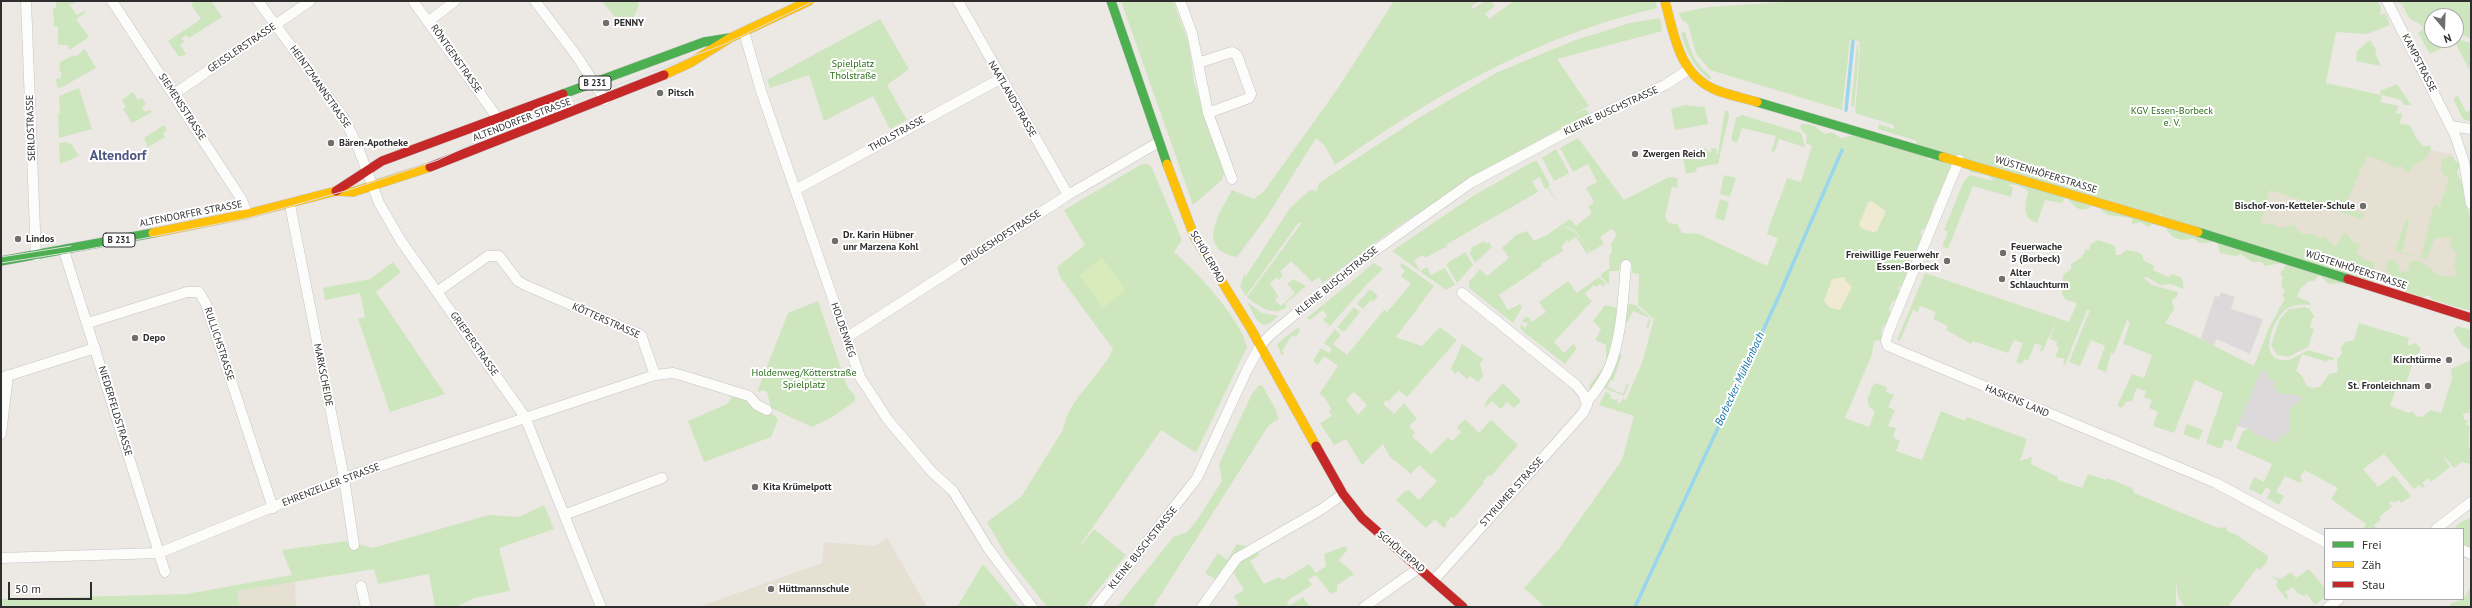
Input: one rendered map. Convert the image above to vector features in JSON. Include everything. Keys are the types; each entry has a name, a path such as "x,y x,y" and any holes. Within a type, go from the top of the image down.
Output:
{"street":[{"name":"SERLOSTRASSE","path":"26,1 36,256"},
{"name":"SIEMENSSTRASSE","path":"112,1 242,200 247,214"},
{"name":"HEINTZMANNSTRASSE","path":"258,1 343,118 356,142 371,184"},
{"name":"GEISSLERSTRASSE","path":"174,94 310,1"},
{"name":"RÖNTGENSTRASSE","path":"414,1 497,117"},
{"path":"429,21 455,1"},
{"path":"535,1 595,83 605,100"},
{"name":"ALTENDORFER STRASSE","path":"336,191 353,192 371,184 481,148 605,100 690,63 730,38 809,1"},
{"name":"NAATLANDSTRASSE","path":"958,1 1000,79 1068,195"},
{"name":"SCHÖLERPAD","path":"1111,1 1159,142 1198,243 1260,346 1343,494 1362,518 1463,607"},
{"path":"1180,1 1192,33 1208,113 1232,179"},
{"name":"WÜSTENHÖFERSTRASSE","path":"1665,1 1681,58 1688,70 1702,83 1716,90 1959,160 2228,241 2471,318"},
{"name":"KAMPSTRASSE","path":"2387,1 2451,126 2463,157 2471,204"},
{"name":"HOLDENWEG","path":"744,32 795,190 860,377 888,420 932,472 953,491 988,548 1032,607"},
{"name":"ALTENDORFER STRASSE","path":"1,261 64,251 247,214 290,205 336,191 366,169 382,161 497,117 595,83 704,42 730,38"},
{"path":"1198,63 1232,52 1237,55 1251,94 1249,98 1208,113"},
{"name":"KLEINE BUSCHSTRASSE","path":"1096,607 1197,478 1229,406 1260,346 1270,335 1356,264 1472,182 1592,118 1665,85 1688,70"},
{"name":"THOLSTRASSE","path":"795,190 1000,79"},
{"path":"2451,126 2471,129"},
{"name":"DRÜGESHOFSTRASSE","path":"846,338 1068,195 1159,142"},
{"name":"HASKENS LAND","path":"1959,160 1888,333 1886,341 1888,346 2223,486 2324,541"},
{"name":"GRIEPERSTRASSE","path":"371,184 401,241 438,291 525,417 601,607"},
{"name":"MARKSCHEIDE","path":"290,205 344,478 354,545"},
{"name":"NIEDERFELDSTRASSE","path":"64,251 88,323 165,572"},
{"name":"KÖTTERSTRASSE","path":"438,291 488,256 500,256 518,280 525,285 642,334 655,375"},
{"name":"STYRUMER STRASSE","path":"1434,580 1587,408 1587,402 1603,380 1612,362 1622,302 1626,265"},
{"name":"RULLICHSTRASSE","path":"88,323 187,292 199,292 206,304 273,508"},
{"path":"1462,293 1576,385 1587,402"},
{"path":"1,434 4,377 95,348"},
{"path":"655,375 673,373 749,396 757,405 767,410"},
{"name":"EHRENZELLER STRASSE","path":"1,558 159,553 344,478 655,375"},
{"path":"564,515 662,478"},
{"path":"1202,607 1237,558 1322,509 1343,494"},
{"path":"2437,528 2471,502"},
{"path":"1364,607 1419,568"},
{"path":"361,586 366,607"},
{"path":"2328,607 2338,600"}],"shaded area":[{"name":"Bischof-von-Ketteler-Schule","path":"2263,120 2452,154 2457,177 2461,300 2328,255 2259,229"},
{"path":"2221,292 2235,297 2231,309 2263,319 2250,354 2217,339 2213,347 2201,338 2215,296 2219,297"},
{"path":"2261,370 2269,374 2267,378 2308,397 2284,447 2253,433 2249,429 2237,426"},
{"path":"887,538 927,607 698,607 822,563 824,542 875,546"},
{"path":"295,581 296,607 239,607 238,591"}],"green space":[{"path":"56,1 73,1 75,4 69,4 77,15 84,11 86,12 76,19 89,37 69,50 68,45 58,45 58,27 54,26 53,8 56,8"},
{"path":"195,1 211,1 222,17 189,38 186,35 182,38 184,42 180,45 186,54 179,57 168,41 201,19 191,4"},
{"path":"602,1 637,1 639,5 630,25 623,27"},
{"path":"1121,1 1173,1 1189,44 1194,82 1224,173 1222,180 1193,205"},
{"path":"1394,1 1479,1 1471,7 1473,9 1485,1 1491,1 1495,6 1485,14 1489,19 1514,1 1655,1 1657,8 1612,20 1569,35 1528,51 1488,70 1411,114 1335,165 1325,146 1316,138 1266,218 1237,257 1224,253 1217,247 1214,239 1214,230 1221,209 1232,190 1254,199 1265,190 1338,88"},
{"name":"KGV Essen-Borbeck e. V.","path":"1803,1 2377,1 2381,7 2380,15 2385,13 2390,25 2367,34 2336,32 2326,83 2381,95 2380,91 2397,84 2411,105 2404,105 2401,100 2382,95 2380,102 2398,106 2396,114 2402,113 2400,124 2410,125 2416,138 2423,146 2431,146 2431,149 2426,158 2413,166 2409,172 2404,171 2402,166 2394,168 2387,163 2367,156 2345,206 2363,214 2370,197 2362,219 2270,190 2261,223 2273,224 2280,228 2296,224 2295,228 2302,234 2315,234 2319,239 2324,236 2335,247 2344,233 2349,235 2351,240 2360,245 2356,253 2368,261 2375,262 2372,273 2376,280 2366,284 2329,284 2319,275 2314,281 2309,281 2300,289 2297,297 2308,301 2311,305 2295,305 2284,311 2273,328 2270,337 2270,346 2272,354 2277,359 2289,360 2309,350 2334,358 2333,361 2328,359 2327,362 2302,354 2296,371 2302,376 2307,386 2313,388 2320,387 2329,374 2338,372 2337,359 2342,354 2341,348 2345,342 2354,340 2359,323 2409,338 2407,346 2415,343 2421,348 2419,353 2411,357 2413,363 2403,392 2396,389 2390,406 2409,413 2412,411 2416,416 2422,417 2431,410 2441,413 2452,379 2451,369 2471,360 2471,412 2463,414 2464,420 2468,419 2466,425 2469,425 2469,448 2471,448 2471,459 2469,461 2471,464 2461,462 2454,468 2441,453 2450,467 2431,482 2428,478 2422,483 2425,486 2422,488 2419,485 2414,489 2384,454 2363,469 2378,487 2394,475 2411,496 2401,503 2399,500 2394,503 2392,501 2389,503 2392,507 2379,517 2381,520 2374,525 2376,528 2364,528 2366,524 2331,499 2338,488 2304,470 2300,477 2302,480 2300,483 2285,476 2276,492 2284,496 2279,505 2267,498 2271,490 2266,487 2262,495 2249,489 2254,477 2264,482 2272,464 2236,448 2243,431 2249,429 2251,432 2276,443 2279,438 2290,432 2289,410 2302,399 2301,396 2278,393 2274,387 2275,382 2267,378 2269,374 2261,370 2231,442 2225,439 2221,449 2206,443 2223,393 2195,380 2174,433 2153,426 2158,412 2149,408 2152,400 2144,397 2146,391 2137,388 2132,401 2126,402 2122,408 2117,406 2132,374 2144,378 2152,355 2124,344 2122,348 2130,322 2127,320 2114,354 2111,353 2106,372 2097,369 2105,346 2091,340 2080,366 2069,362 2090,310 2087,310 2065,365 2063,364 2065,359 2055,357 2059,348 2056,346 2057,342 2050,339 2057,320 2042,352 2040,351 2042,346 2035,343 2028,361 2024,359 2022,364 2016,362 2023,343 2014,340 2008,353 1973,341 1971,344 1946,330 1948,326 1933,319 1936,312 1920,306 1918,312 1913,310 1900,341 1897,340 1925,273 2069,322 2077,303 2066,300 2062,294 2063,275 2071,269 2071,264 2082,257 2086,249 2089,250 2091,244 2098,240 2115,246 2116,255 2120,255 2126,250 2138,252 2143,256 2143,260 2154,266 2153,270 2168,277 2173,274 2182,278 2184,289 2171,284 2160,285 2147,277 2144,278 2152,285 2178,292 2177,297 2172,300 2174,309 2165,323 2199,338 2254,366 2269,328 2285,298 2282,296 2285,291 2281,286 2283,277 2280,274 2288,262 2265,266 2261,262 2252,262 2241,254 2235,256 2220,253 2217,242 2200,243 2193,238 2187,240 2177,239 2169,233 2165,224 2165,218 2160,214 2155,223 2148,227 2141,222 2132,224 2132,218 2107,215 2093,202 2089,208 2078,209 2066,196 2062,203 2045,200 2037,223 2032,221 2027,215 2025,206 2029,192 2015,185 2007,185 2013,187 2011,197 1973,186 1948,249 1943,247 1948,232 1944,230 1964,181 1970,175 1993,181 1989,176 1970,172 1967,165 1958,170 1934,203 1929,225 1921,231 1922,242 1916,255 1911,258 1909,262 1905,281 1898,288 1902,294 1892,302 1889,309 1893,319 1882,328 1881,340 1874,341 1872,354 1845,418 1869,427 1875,411 1870,408 1867,400 1874,383 1887,387 1886,392 1894,395 1888,407 1895,410 1888,426 1896,428 1893,437 1900,441 1896,451 1922,460 1941,411 1965,421 1967,417 2027,439 2020,461 2032,457 2031,464 2058,477 2058,480 2082,488 2088,474 2106,480 2107,478 2132,488 2134,493 2218,528 2226,527 2228,532 2235,534 2268,556 2267,562 2260,570 2257,568 2229,605 2230,607 2184,606 2178,597 2176,581 2176,607 1545,607 1524,588 1558,550 1622,460 1634,416 1599,405 1606,392 1611,395 1610,398 1616,400 1619,398 1617,403 1620,403 1623,399 1626,400 1642,363 1654,319 1638,305 1639,274 1632,273 1632,264 1620,263 1619,271 1609,271 1609,285 1601,277 1601,274 1610,268 1609,255 1612,253 1611,244 1617,234 1612,229 1600,237 1604,244 1591,252 1583,241 1590,253 1587,254 1576,237 1568,242 1567,240 1561,247 1563,251 1541,264 1542,266 1499,295 1508,310 1520,304 1522,307 1513,323 1469,288 1469,282 1480,269 1487,276 1509,258 1502,248 1516,235 1527,231 1534,241 1547,235 1570,219 1576,226 1592,213 1588,207 1594,202 1586,188 1597,182 1588,164 1573,172 1560,148 1578,138 1624,200 1669,177 1675,177 1675,179 1678,178 1677,188 1672,187 1665,217 1669,223 1677,224 1682,233 1699,234 1767,266 1778,238 1767,234 1771,220 1787,178 1801,182 1812,146 1806,143 1807,136 1800,128 1801,124 1809,124 1814,126 1825,134 1831,132 1841,138 1854,135 1925,155 1929,160 1933,159 1915,145 1917,141 1878,129 1879,124 1894,129 1894,125 1855,113 1860,51 1859,41 1850,40 1842,110 1710,70 1696,54 1688,24 1682,20 1679,13 1708,7","holes":["1565,226 1574,231 1565,227 1558,231"]},
{"path":"2394,1 2471,1 2471,39 2464,35 2464,8 2424,8 2424,44 2418,33 2423,29 2418,23 2409,18 2402,4"},
{"path":"1660,18 1662,31 1557,59 1589,106 1569,116 1586,109 1589,114 1519,151 1452,191 1386,235 1323,283 1319,277 1312,282 1291,261 1280,272 1283,275 1279,280 1277,277 1270,283 1278,296 1275,300 1281,306 1295,293 1287,284 1293,279 1306,286 1285,304 1287,307 1282,310 1266,310 1247,297 1301,224 1299,222 1246,296 1240,287 1244,275 1246,276 1290,208 1310,190 1317,191 1319,183 1420,117 1498,72 1573,41 1630,23"},
{"name":"Spielplatz Tholstraße","path":"880,19 909,69 887,85 907,120 890,129 873,96 824,121 809,75 770,88 767,80"},
{"path":"1685,31 1694,56 1701,67 1711,76 1710,80 1699,70 1688,53 1681,33"},
{"path":"2370,40 2377,52 2375,53 2381,66 2356,61 2357,51"},
{"path":"2464,41 2471,43 2471,73 2458,48 2464,48"},
{"path":"1857,42 1859,55 1854,107 1851,106"},
{"path":"2427,48 2442,48 2430,54"},
{"path":"85,49 96,68 60,88 57,87 56,79 61,78 61,72 59,71 60,62 74,55 75,57"},
{"path":"79,88 92,129 59,138 59,96"},
{"path":"133,92 138,100 142,98 146,104 142,107 145,112 150,110 152,112 132,123 123,109 126,107 122,100"},
{"path":"2458,96 2466,112 2471,110 2471,122 2463,119 2453,99"},
{"path":"1685,105 1705,107 1708,124 1675,130 1671,109"},
{"path":"1725,110 1728,111 1729,116 1718,164 1698,167 1695,172 1686,174 1683,157 1686,152 1687,156 1695,155 1694,150 1705,148 1711,153 1711,148 1717,149 1716,154 1718,154"},
{"path":"1742,115 1801,133 1805,147 1779,139 1775,151 1771,153 1776,136 1742,128 1737,143 1731,140 1736,118"},
{"path":"164,125 167,130 163,133 165,137 148,147 144,138"},
{"path":"66,142 72,145 79,156 60,164 59,143"},
{"path":"1556,149 1569,173 1554,181 1542,158"},
{"path":"2446,157 2454,157 2454,160 2460,164 2457,173 2463,185 2465,203 2471,218 2471,311 2433,300 2428,295 2423,298 2400,289 2400,285 2388,273 2385,262 2393,259 2400,267 2398,272 2408,271 2409,263 2417,261 2421,262 2439,275 2453,277 2457,275 2454,265 2457,254 2449,244 2452,242 2450,237 2435,238 2427,259 2400,253 2395,250 2406,219 2409,220 2402,252 2421,257 2434,205 2440,207 2447,185 2448,178 2441,172 2441,162"},
{"path":"1534,161 1537,161 1550,185 1548,187 1559,203 1547,188 1545,189 1540,177 1532,181 1538,192 1447,244 1448,246 1425,258 1423,255 1414,260 1420,271 1427,267 1431,275 1445,268 1455,285 1446,290 1392,251 1473,196"},
{"path":"1142,164 1148,164 1152,168 1182,240 1174,252 1194,271 1227,309 1243,335 1247,347 1196,453 1161,430 1076,551 1094,529 1126,555 1084,607 1047,607 1006,555 987,522 1021,497 1063,430 1071,408 1113,349 1060,277 1057,267 1085,245 1064,210"},
{"path":"1724,175 1736,178 1730,197 1720,194"},
{"path":"1720,199 1729,202 1724,221 1715,218"},
{"path":"1484,241 1486,244 1489,242 1492,247 1475,263 1469,252 1472,251 1471,248"},
{"path":"1465,252 1473,265 1457,283 1446,264"},
{"path":"1102,258 1126,290 1103,308 1079,276"},
{"path":"393,262 401,272 376,292 445,394 390,412 358,319 365,317 360,293 325,300 323,288 370,279"},
{"path":"1374,263 1383,269 1367,284 1330,326 1323,320 1327,316 1323,310 1310,320 1307,318"},
{"path":"1402,263 1434,286 1396,337 1422,346 1440,327 1457,340 1407,397 1399,390 1388,402 1386,400 1383,404 1394,414 1404,403 1417,419 1409,426 1415,433 1412,436 1431,454 1448,437 1452,441 1461,432 1457,427 1465,419 1479,433 1491,420 1518,445 1490,477 1488,475 1483,482 1484,483 1454,518 1451,517 1444,528 1435,519 1426,528 1396,500 1404,492 1409,490 1419,500 1437,481 1419,465 1411,474 1390,457 1383,444 1362,465 1346,439 1334,445 1320,423 1332,416 1329,411 1331,409 1324,396 1322,397 1320,393 1338,366 1324,356 1318,365 1313,361 1321,348 1329,353 1332,349 1324,343 1335,329 1341,335 1333,344 1347,355 1384,310 1387,312 1411,284 1401,276 1405,271 1400,266","holes":["1354,392 1367,405 1358,415 1346,400"]},
{"path":"1599,277 1606,284 1603,286 1600,284 1596,287 1594,285 1585,294 1592,301 1554,342 1564,353 1573,344 1577,348 1565,364 1520,328 1521,324 1525,328 1528,323 1522,322 1524,318 1528,317 1532,322 1546,312 1539,302 1568,281 1577,293"},
{"path":"1370,289 1378,296 1373,302 1371,300 1363,309 1357,304"},
{"name":"Holdenweg/Kötterstraße Spielplatz","path":"818,301 847,386 855,396 855,401 831,418 812,427 771,408 767,392 763,390 757,392 788,313"},
{"path":"1247,302 1262,313 1278,316 1270,323 1263,325 1256,319"},
{"path":"1629,304 1635,305 1651,318 1648,329 1646,327 1650,318 1633,311 1627,323 1623,321"},
{"path":"1605,305 1617,308 1615,330 1606,360 1606,345 1595,340 1601,329 1593,321"},
{"path":"1354,307 1360,312 1344,332 1337,327"},
{"path":"2305,307 2310,309 2315,318 2312,318 2310,328 2314,329 2308,347 2288,357 2277,355 2271,345 2280,319 2289,309"},
{"path":"2457,326 2471,330 2471,350 2462,345 2453,330"},
{"path":"1298,327 1300,330 1296,337 1292,335 1282,351 1284,353 1282,356 1277,344"},
{"path":"1462,344 1483,359 1480,364 1483,376 1478,382 1470,376 1467,379 1458,371 1455,374 1451,369"},
{"path":"1618,353 1622,355 1613,381 1611,380 1607,387 1623,394 1627,383 1629,384 1624,396 1604,388"},
{"path":"1604,366 1597,381 1592,390 1589,386"},
{"path":"1503,383 1521,401 1514,408 1507,402 1501,409 1492,401 1485,408 1486,401"},
{"path":"1259,385 1262,385 1275,408 1279,419 1270,424 1265,431 1153,607 1117,607 1175,535 1177,536 1187,532 1197,520 1222,481 1219,464 1252,394"},
{"path":"735,393 775,416 778,420 771,437 704,462 688,421 727,404"},
{"path":"2187,424 2203,430 2199,440 2183,434"},
{"path":"544,505 554,529 499,548 510,591 474,598 456,607 435,607 429,574 378,584 374,569 238,591 239,607 1,607 1,599 187,594 292,575 282,550 347,541 373,548 489,515 519,517"},
{"path":"2471,517 2471,553 2464,549 2464,528 2455,528 2458,524"},
{"path":"1237,544 1254,548 1259,555 1250,561 1264,584 1279,577 1283,580 1309,564 1316,573 1326,566 1324,554 1345,546 1348,549 1339,560 1354,574 1337,585 1337,591 1331,594 1316,575 1308,579 1312,585 1287,601 1289,606 1303,597 1310,607 1235,607 1239,604 1234,596 1244,590 1229,565 1218,581 1205,573 1218,553 1227,560"},
{"path":"983,564 1019,607 957,607"},
{"path":"2309,569 2324,587 2324,598 2315,605 2307,594 2304,596 2297,593 2293,587 2285,592 2288,596 2287,600 2276,586 2278,581 2271,576 2281,579 2291,572 2296,578"},
{"path":"2471,587 2471,607 2452,607 2450,604 2464,600"}],"sand":[{"path":"1871,201 1886,211 1877,231 1873,232 1861,228 1859,224 1868,203"},
{"path":"1846,277 1845,280 1852,287 1840,310 1830,308 1824,301 1832,279"}],"waterway":[{"name":"Borbecker Mühlenbach","path":"1846,110 1853,41"},
{"name":"Borbecker Mühlenbach","path":"1635,607 1779,296 1842,150"}],"tram line":[{"path":"1,263 84,250 248,218 352,189 438,160 513,124 725,44 814,1"},
{"path":"1,257 71,246"}],"traffic: fast":[{"path":"1111,1 1167,164"},
{"path":"563,94 704,42 729,38"},
{"path":"1757,102 1943,157"},
{"path":"2198,232 2348,279"},
{"path":"1,261 153,233"}],"traffic: slow":[{"path":"664,75 690,63 730,38 809,1"},
{"path":"1665,1 1675,40 1680,53 1694,75 1716,90 1757,102"},
{"path":"1943,157 2198,232"},
{"path":"1167,164 1194,236 1251,329 1316,446"},
{"path":"153,233 247,214 336,191 353,192 430,167"}],"traffic: jam":[{"path":"430,167 664,75"},
{"path":"336,191 382,161 563,94"},
{"path":"2348,279 2471,318"},
{"path":"1316,446 1343,494 1362,518 1463,607"}],"place":[{"name":"PENNY","path":"606,23"},
{"name":"Pitsch","path":"660,93"},
{"name":"Bären-Apotheke","path":"331,143"},
{"name":"Zwergen Reich","path":"1635,154"},
{"name":"Bischof-von-Ketteler-Schule","path":"2363,206"},
{"name":"Lindos","path":"18,239"},
{"name":"Dr. Karin Hübner unr Marzena Kohl","path":"835,241"},
{"name":"Feuerwache 5 (Borbeck)","path":"2003,253"},
{"name":"Freiwillige Feuerwehr Essen-Borbeck","path":"1947,261"},
{"name":"Alter Schlauchturm","path":"2002,279"},
{"name":"Depo","path":"135,338"},
{"name":"Kirchtürme","path":"2449,360"},
{"name":"St. Fronleichnam","path":"2428,386"},
{"name":"Kita Krümelpott","path":"755,487"},
{"name":"Hüttmannschule","path":"771,589"}],"district":[{"name":"Altendorf","path":"118,156"}]}
